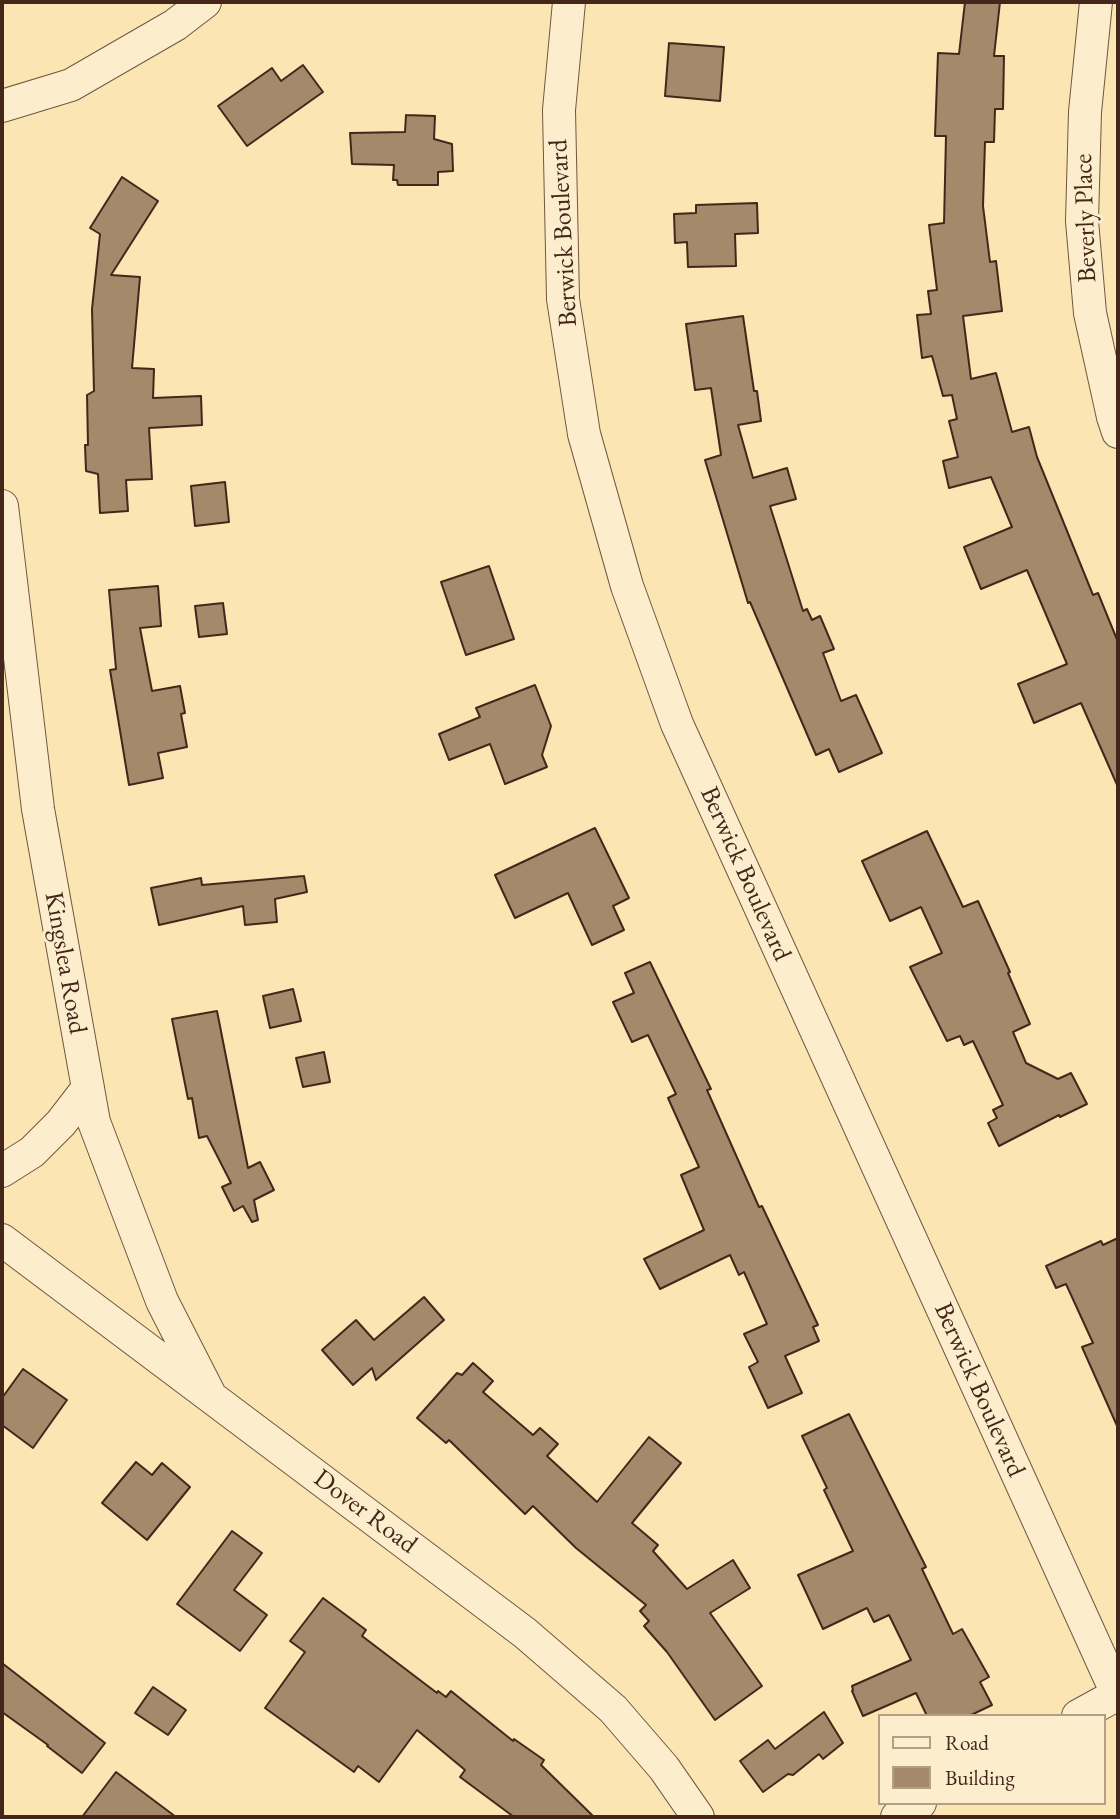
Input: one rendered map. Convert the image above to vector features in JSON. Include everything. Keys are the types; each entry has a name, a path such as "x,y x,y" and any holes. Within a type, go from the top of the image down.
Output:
{"street":[{"path":"2,106 71,85 175,25 205,2"},
{"name":"Berwick Boulevard","path":"569,2 559,110 563,299 584,434 627,586 677,724 1118,1695"},
{"name":"Beverly Place","path":"1096,2 1085,112 1082,221 1090,313 1118,432"},
{"name":"Kingslea Road","path":"2,506 38,809 94,1122 162,1301 211,1397"},
{"path":"2,1171 32,1152 61,1124 88,1088"},
{"name":"Dover Road","path":"2,1240 525,1633 613,1709 664,1768 698,1817"},
{"path":"1082,1714 1118,1695"},
{"path":"897,1817 917,1805"}],"building":[{"path":"965,2 1000,2 994,56 1004,56 1003,109 995,109 994,142 985,142 983,206 990,262 996,261 1002,311 963,316 971,379 996,373 1012,432 1029,427 1037,457 1093,595 1098,593 1118,642 1118,787 1081,703 1034,723 1018,684 1067,664 1027,570 981,589 964,547 1012,527 991,477 949,488 943,461 958,457 949,421 957,419 952,395 943,396 932,356 922,358 917,315 931,314 928,291 937,290 929,225 944,223 946,136 935,136 938,53 959,54"},
{"path":"669,43 724,47 720,101 665,96"},
{"path":"303,65 323,92 247,146 218,106 272,68 281,81"},
{"path":"406,115 435,116 434,139 452,144 453,171 438,172 438,185 398,185 397,180 393,180 394,165 352,164 350,133 405,132"},
{"path":"122,177 158,201 111,275 140,277 132,368 154,369 153,398 201,396 202,425 149,428 152,479 126,480 128,511 100,513 98,474 86,471 85,445 88,445 87,395 94,391 92,309 100,234 90,228"},
{"path":"757,203 758,233 735,234 736,266 688,267 687,242 675,243 674,214 696,213 696,205"},
{"path":"743,316 761,421 738,425 753,478 787,468 796,499 770,506 803,611 807,609 812,620 820,616 834,649 823,653 841,701 856,695 882,753 839,772 829,749 816,755 750,602 748,603 705,460 721,455 711,388 695,390 686,324"},
{"path":"225,482 229,522 195,526 191,486"},
{"path":"489,566 514,639 466,655 441,582"},
{"path":"158,586 161,626 140,628 152,691 180,686 185,713 181,714 187,747 158,753 163,778 129,785 110,670 116,669 109,590"},
{"path":"223,603 227,634 199,637 195,606"},
{"path":"535,685 551,726 542,755 547,767 505,784 490,744 449,760 439,734 480,717 476,708"},
{"path":"595,828 629,898 613,906 624,930 592,945 568,893 515,918 495,875"},
{"path":"927,831 963,907 978,901 1010,972 1008,973 1030,1024 1013,1032 1026,1063 1058,1079 1071,1073 1087,1104 1060,1117 1059,1115 999,1146 988,1123 997,1118 993,1110 1003,1105 973,1041 964,1045 960,1036 947,1041 910,967 942,953 921,907 890,921 862,861"},
{"path":"304,876 307,892 275,899 277,922 245,925 243,906 159,925 151,888 201,878 202,885"},
{"path":"650,962 711,1089 707,1090 759,1207 762,1206 818,1325 813,1327 819,1341 785,1356 802,1393 768,1408 749,1367 758,1362 744,1334 767,1324 744,1272 739,1275 730,1255 660,1289 644,1259 704,1230 681,1175 699,1167 668,1098 676,1094 648,1035 632,1042 613,1002 634,993 625,973"},
{"path":"293,989 301,1021 270,1028 263,996"},
{"path":"217,1011 248,1168 260,1162 274,1190 254,1200 258,1220 252,1222 243,1206 234,1211 222,1187 231,1183 207,1136 199,1138 172,1019"},
{"path":"324,1052 330,1082 303,1087 296,1058"},
{"path":"1118,1238 1118,1428 1082,1347 1093,1343 1066,1284 1056,1288 1046,1266 1101,1241 1103,1245"},
{"path":"424,1297 444,1320 376,1380 372,1368 353,1385 322,1350 356,1320 374,1340"},
{"path":"473,1363 493,1381 483,1392 533,1435 540,1428 558,1444 547,1456 597,1502 649,1437 681,1463 632,1523 658,1545 653,1551 687,1589 733,1560 750,1588 710,1613 762,1686 715,1720 667,1652 644,1626 649,1621 640,1611 646,1605 576,1548 533,1506 525,1514 449,1440 446,1443 417,1418 457,1373 462,1375"},
{"path":"23,1369 67,1400 33,1448 2,1425 2,1398"},
{"path":"849,1414 926,1567 922,1569 953,1634 962,1629 989,1677 980,1682 992,1705 973,1714 926,1714 916,1693 863,1716 852,1686 911,1660 889,1615 874,1622 867,1608 823,1629 798,1575 853,1551 802,1436"},
{"path":"136,1462 152,1475 162,1463 190,1487 147,1540 102,1503"},
{"path":"232,1531 262,1553 234,1590 267,1615 240,1651 177,1604"},
{"path":"323,1598 366,1630 362,1636 437,1693 438,1691 446,1697 451,1691 513,1741 514,1739 544,1760 541,1765 594,1817 514,1817 460,1777 465,1770 417,1730 379,1782 358,1766 354,1772 265,1708 305,1652 290,1641"},
{"path":"2,1663 105,1743 82,1773 2,1712"},
{"path":"153,1687 186,1710 168,1735 135,1713"},
{"path":"824,1712 843,1743 823,1759 819,1754 793,1775 788,1774 763,1792 740,1761 768,1740 775,1749"},
{"path":"116,1772 176,1817 82,1817"}]}
